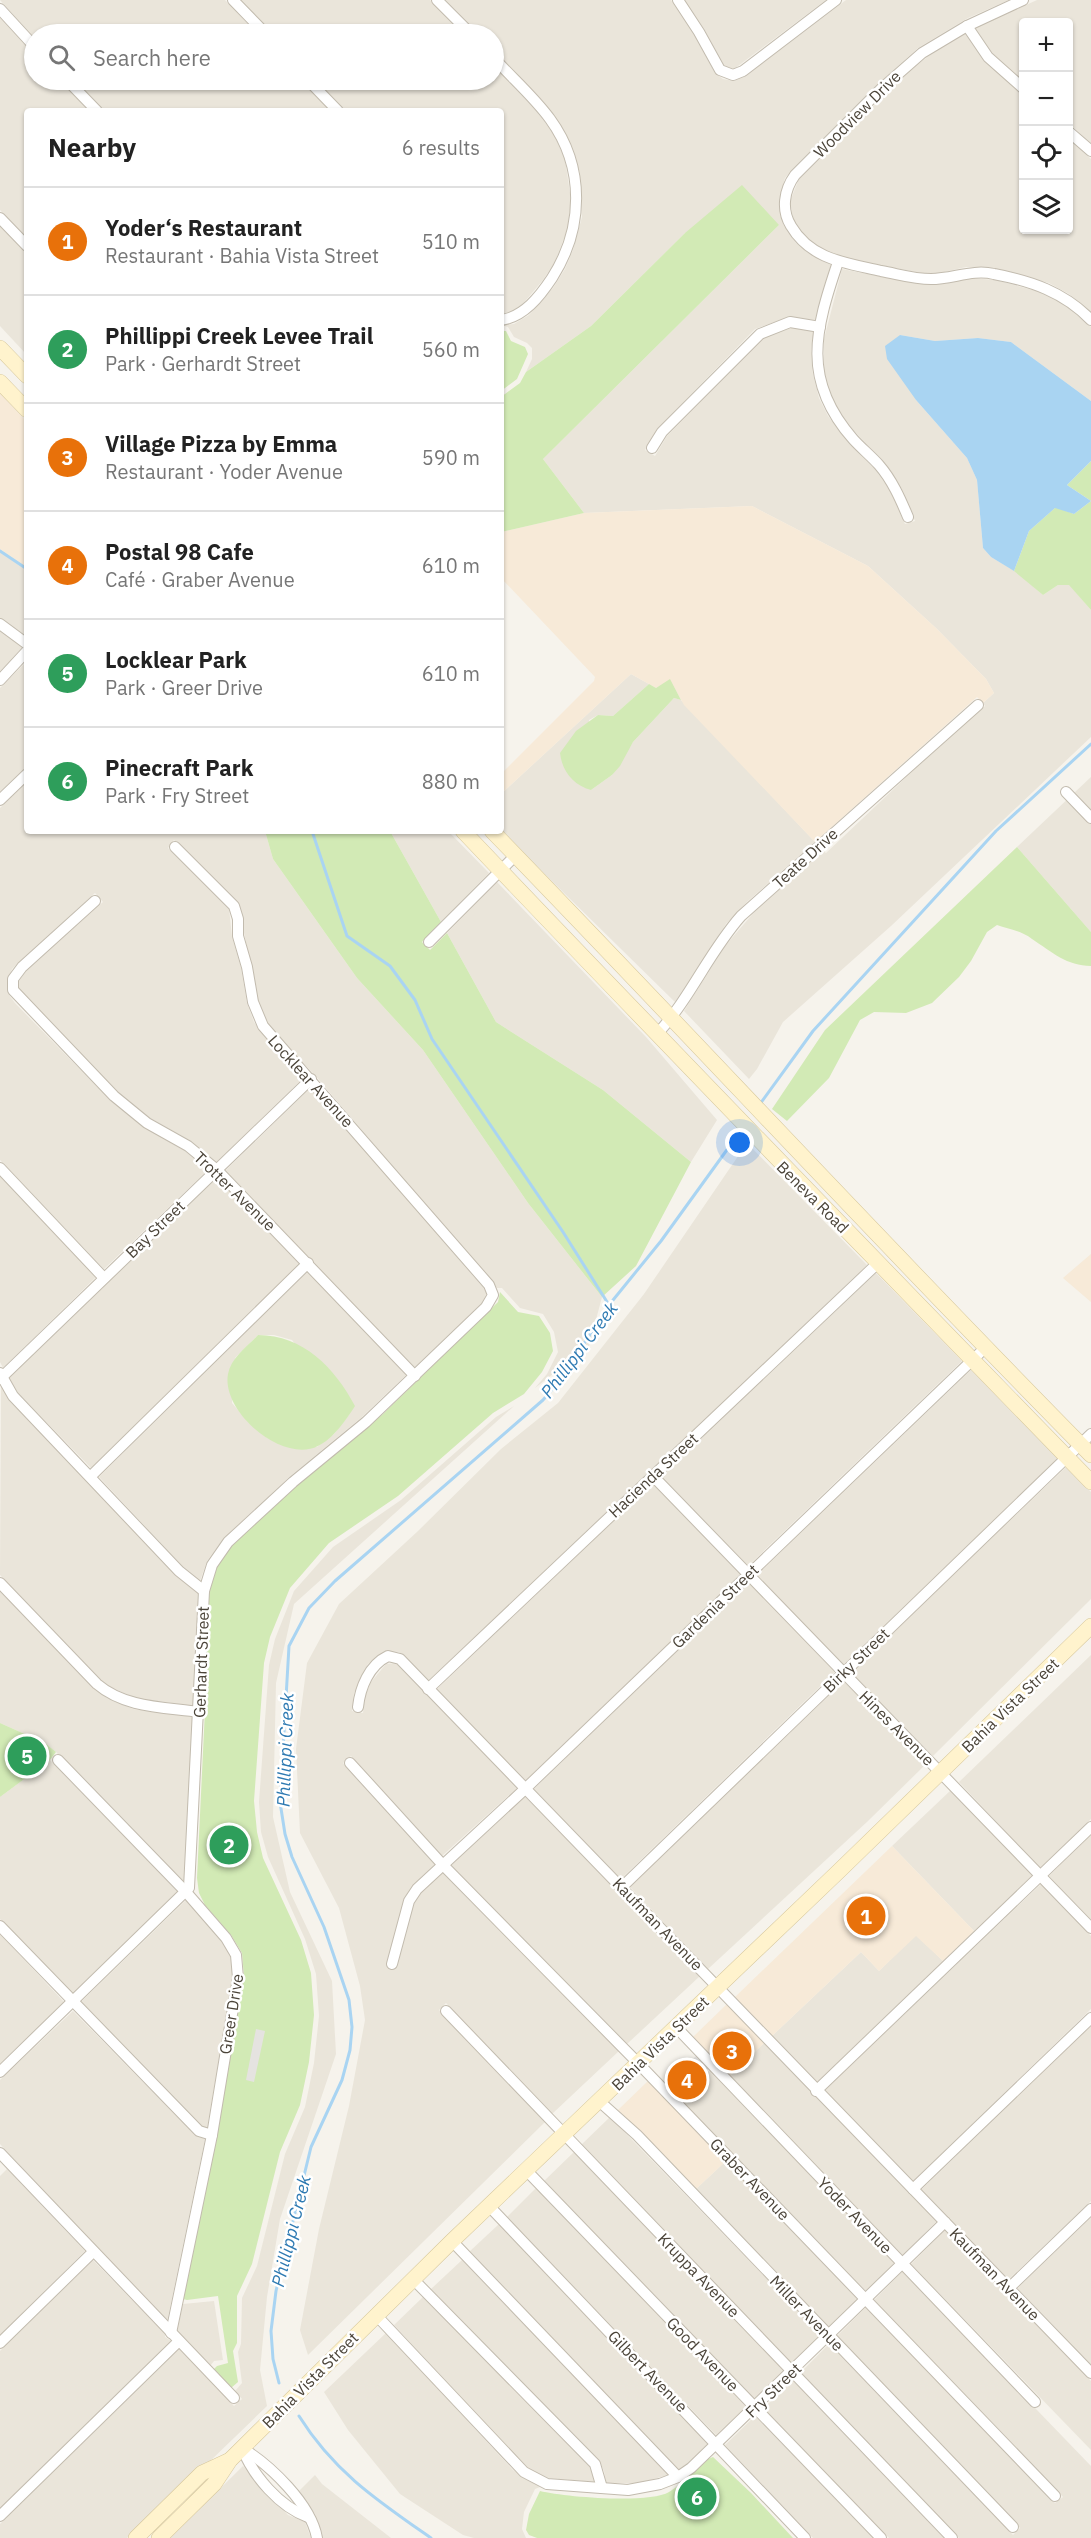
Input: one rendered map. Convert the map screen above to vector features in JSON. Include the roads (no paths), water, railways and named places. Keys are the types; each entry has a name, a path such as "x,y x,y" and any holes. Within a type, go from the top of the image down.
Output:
{"main road":[{"path":"0,348 24,373"},
{"path":"0,382 24,407"},
{"name":"Beneva Road","path":"466,834 769,1152 879,1262 1091,1482"},
{"name":"Beneva Road","path":"495,834 672,1018 785,1140 986,1347 1087,1444"},
{"name":"Bahia Vista Street","path":"159,2538 214,2484 230,2460 376,2315 1091,1626"},
{"name":"Bahia Vista Street","path":"136,2538 202,2473 230,2460"}],"street":[{"path":"233,0 256,24"},
{"path":"437,0 461,24"},
{"path":"678,0 720,70 733,75 743,71 836,0"},
{"name":"Woodview Drive","path":"1023,0 938,42 906,66 791,181 784,200 788,221 809,248 838,262 921,279 942,279 968,273 996,274 1056,292 1077,306 1091,320"},
{"path":"0,9 24,35"},
{"path":"967,26 988,57 1019,85"},
{"path":"504,68 538,104 558,131 570,158 577,201 574,230 568,247 548,284 525,310 516,316 504,319"},
{"path":"77,90 94,108"},
{"path":"319,90 336,108"},
{"path":"1073,135 1091,151"},
{"path":"0,218 24,243"},
{"path":"838,262 820,327 817,362 824,396 839,423 879,466 897,491 908,517"},
{"path":"652,448 662,432 759,333 790,322 820,327"},
{"path":"0,624 24,642"},
{"path":"0,680 24,654"},
{"name":"Teate Drive","path":"658,1033 687,997 720,943 741,916 978,705"},
{"path":"0,800 24,777"},
{"path":"1066,792 1091,818"},
{"name":"Locklear Avenue","path":"175,847 234,906 238,936 247,967 253,1002 259,1020 268,1033 311,1079 489,1285 493,1294"},
{"path":"429,942 516,855"},
{"name":"Trotter Avenue","path":"95,901 16,973 12,985 17,996 114,1096 147,1123 188,1146 217,1170 414,1376"},
{"name":"Bay Street","path":"1,1376 311,1079"},
{"path":"0,1168 104,1278"},
{"name":"Hacienda Street","path":"428,1689 879,1262"},
{"path":"91,1476 308,1263"},
{"name":"Gerhardt Street","path":"186,1892 190,1882 200,1712 204,1591 212,1565 228,1542 292,1482 366,1422 486,1307 493,1294"},
{"name":"Gardenia Street","path":"442,1864 525,1789 986,1347"},
{"path":"1,1376 14,1396 179,1571 204,1591"},
{"name":"Birky Street","path":"622,1887 1067,1458 1087,1444"},
{"name":"Hines Avenue","path":"652,1476 1091,1928"},
{"path":"0,1583 97,1684 110,1694 134,1703 200,1712"},
{"name":"Kaufman Avenue","path":"358,1707 366,1679 377,1663 388,1656 400,1659 1091,2373"},
{"name":"Greer Drive","path":"58,1760 186,1892 226,1938 238,1963 238,1978 212,2135 175,2337"},
{"name":"Graber Avenue","path":"350,1763 442,1864 638,2063 1055,2496"},
{"path":"816,2091 1091,1827"},
{"path":"392,1964 410,1901 417,1889 442,1864"},
{"path":"0,2072 186,1892"},
{"path":"0,1926 199,2131 212,2135"},
{"name":"Kruppa Avenue","path":"446,2011 952,2538"},
{"path":"913,2189 1091,2018"},
{"name":"Yoder Avenue","path":"676,2027 1035,2402"},
{"name":"Miller Avenue","path":"599,2101 637,2135 1013,2527"},
{"path":"2,2160 234,2398"},
{"name":"Good Avenue","path":"526,2170 881,2538"},
{"name":"Gilbert Avenue","path":"489,2206 805,2538"},
{"path":"1009,2289 1091,2209"},
{"name":"Fry Street","path":"376,2315 517,2466 532,2477 547,2484 641,2489 678,2477 717,2444 945,2222"},
{"path":"452,2241 678,2477"},
{"path":"0,2343 93,2252"},
{"path":"413,2279 595,2464 599,2471 602,2488"},
{"path":"0,2516 175,2337"},
{"path":"242,2448 260,2459 299,2500 317,2538"}],"water":[{"path":"900,335 935,341 978,338 1011,342 1091,401 1091,461 1067,485 1091,501 1074,514 1055,508 1029,531 1014,571 991,557 983,548 977,480 967,458 916,400 887,359 885,346"}],"waterway":[{"path":"0,551 24,567"},
{"path":"760,1104 813,1031 996,831 1091,744"},
{"path":"313,834 347,936 390,966 415,1000 432,1039 563,1232 609,1305"},
{"name":"Phillippi Creek","path":"279,2383 273,2359 271,2331 276,2291 311,2147 342,2080 350,2050 352,2027 349,2000 324,1927 292,1857 285,1834 280,1802 289,1646 309,1608 335,1581 543,1400 561,1379 609,1305 661,1241 742,1129"},
{"name":"Phillippi Creek","path":"299,2416 327,2453 358,2484 431,2538"}],"place":[{"name":"Locklear Park","path":"27,1756"},
{"name":"Phillippi Creek Levee Trail","path":"229,1845"},
{"name":"Yoder‘s Restaurant","path":"866,1916"},
{"name":"Village Pizza by Emma","path":"732,2051"},
{"name":"Postal 98 Cafe","path":"687,2080"},
{"name":"Pinecraft Park","path":"697,2497"}]}
